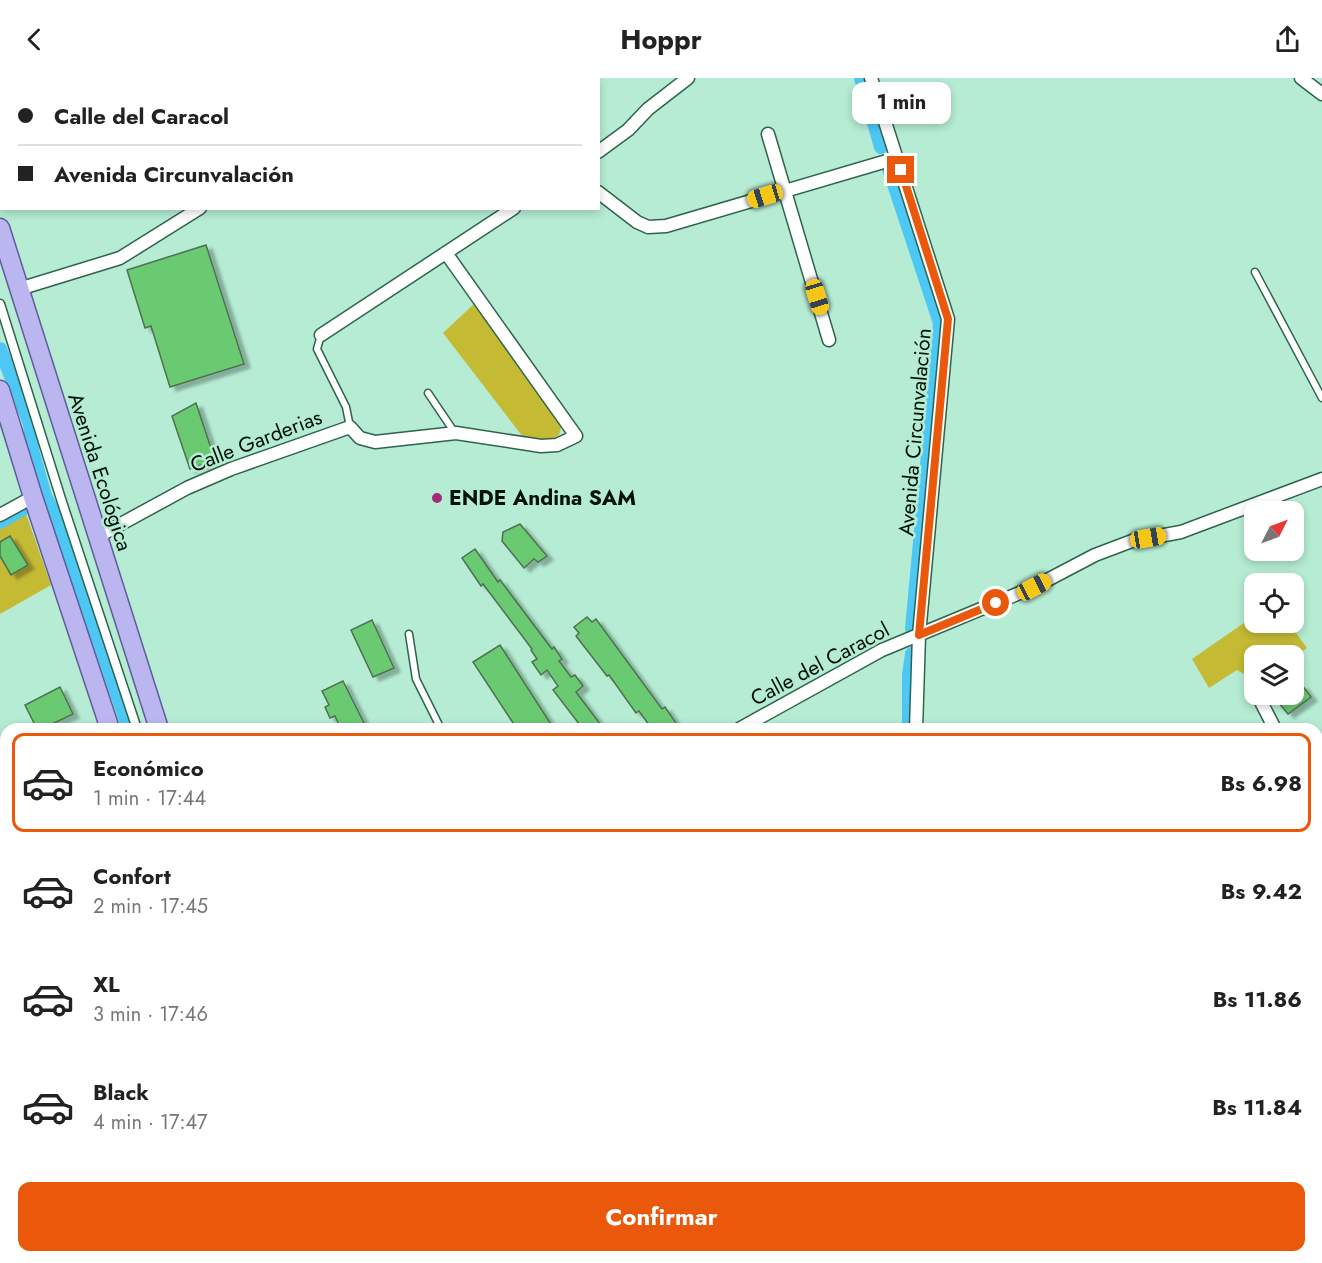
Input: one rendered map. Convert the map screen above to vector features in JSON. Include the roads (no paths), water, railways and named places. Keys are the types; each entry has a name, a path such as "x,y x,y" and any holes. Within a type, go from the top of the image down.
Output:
{"main road":[{"name":"Avenida Ecológica","path":"0,228 157,723"},
{"path":"0,390 108,723"}],"street":[{"path":"600,151 628,130 648,109 688,78"},
{"name":"Avenida Circunvalación","path":"871,78 948,319 919,635 916,723"},
{"path":"1301,78 1322,94"},
{"path":"768,134 829,340"},
{"path":"600,194 637,222 648,227 666,226 897,158"},
{"path":"18,289 120,258 197,210"},
{"path":"321,335 511,210"},
{"name":"Calle Garderias","path":"97,537 187,488 231,469 350,427 360,438 375,442 456,433 541,446 557,445 576,436 446,253"},
{"path":"0,304 135,723"},
{"name":"Calle del Caracol","path":"750,723 882,651 1034,587 1095,555 1132,541 1181,532 1322,479"},
{"path":"0,515 33,497"},
{"path":"1263,705 1272,723"}],"lane":[{"path":"1255,272 1322,398"},
{"path":"321,335 317,349 346,407 350,427"},
{"path":"428,393 456,433"},
{"path":"409,634 416,679 438,723"}],"waterway":[{"path":"861,78 881,147"},
{"path":"889,169 940,323 912,629"},
{"path":"0,349 30,424 32,450 45,496 57,519 127,723"},
{"path":"0,522 26,507"},
{"path":"909,723 909,675 912,654"}],"place":[{"name":"ENDE Andina SAM","path":"437,498"}]}
